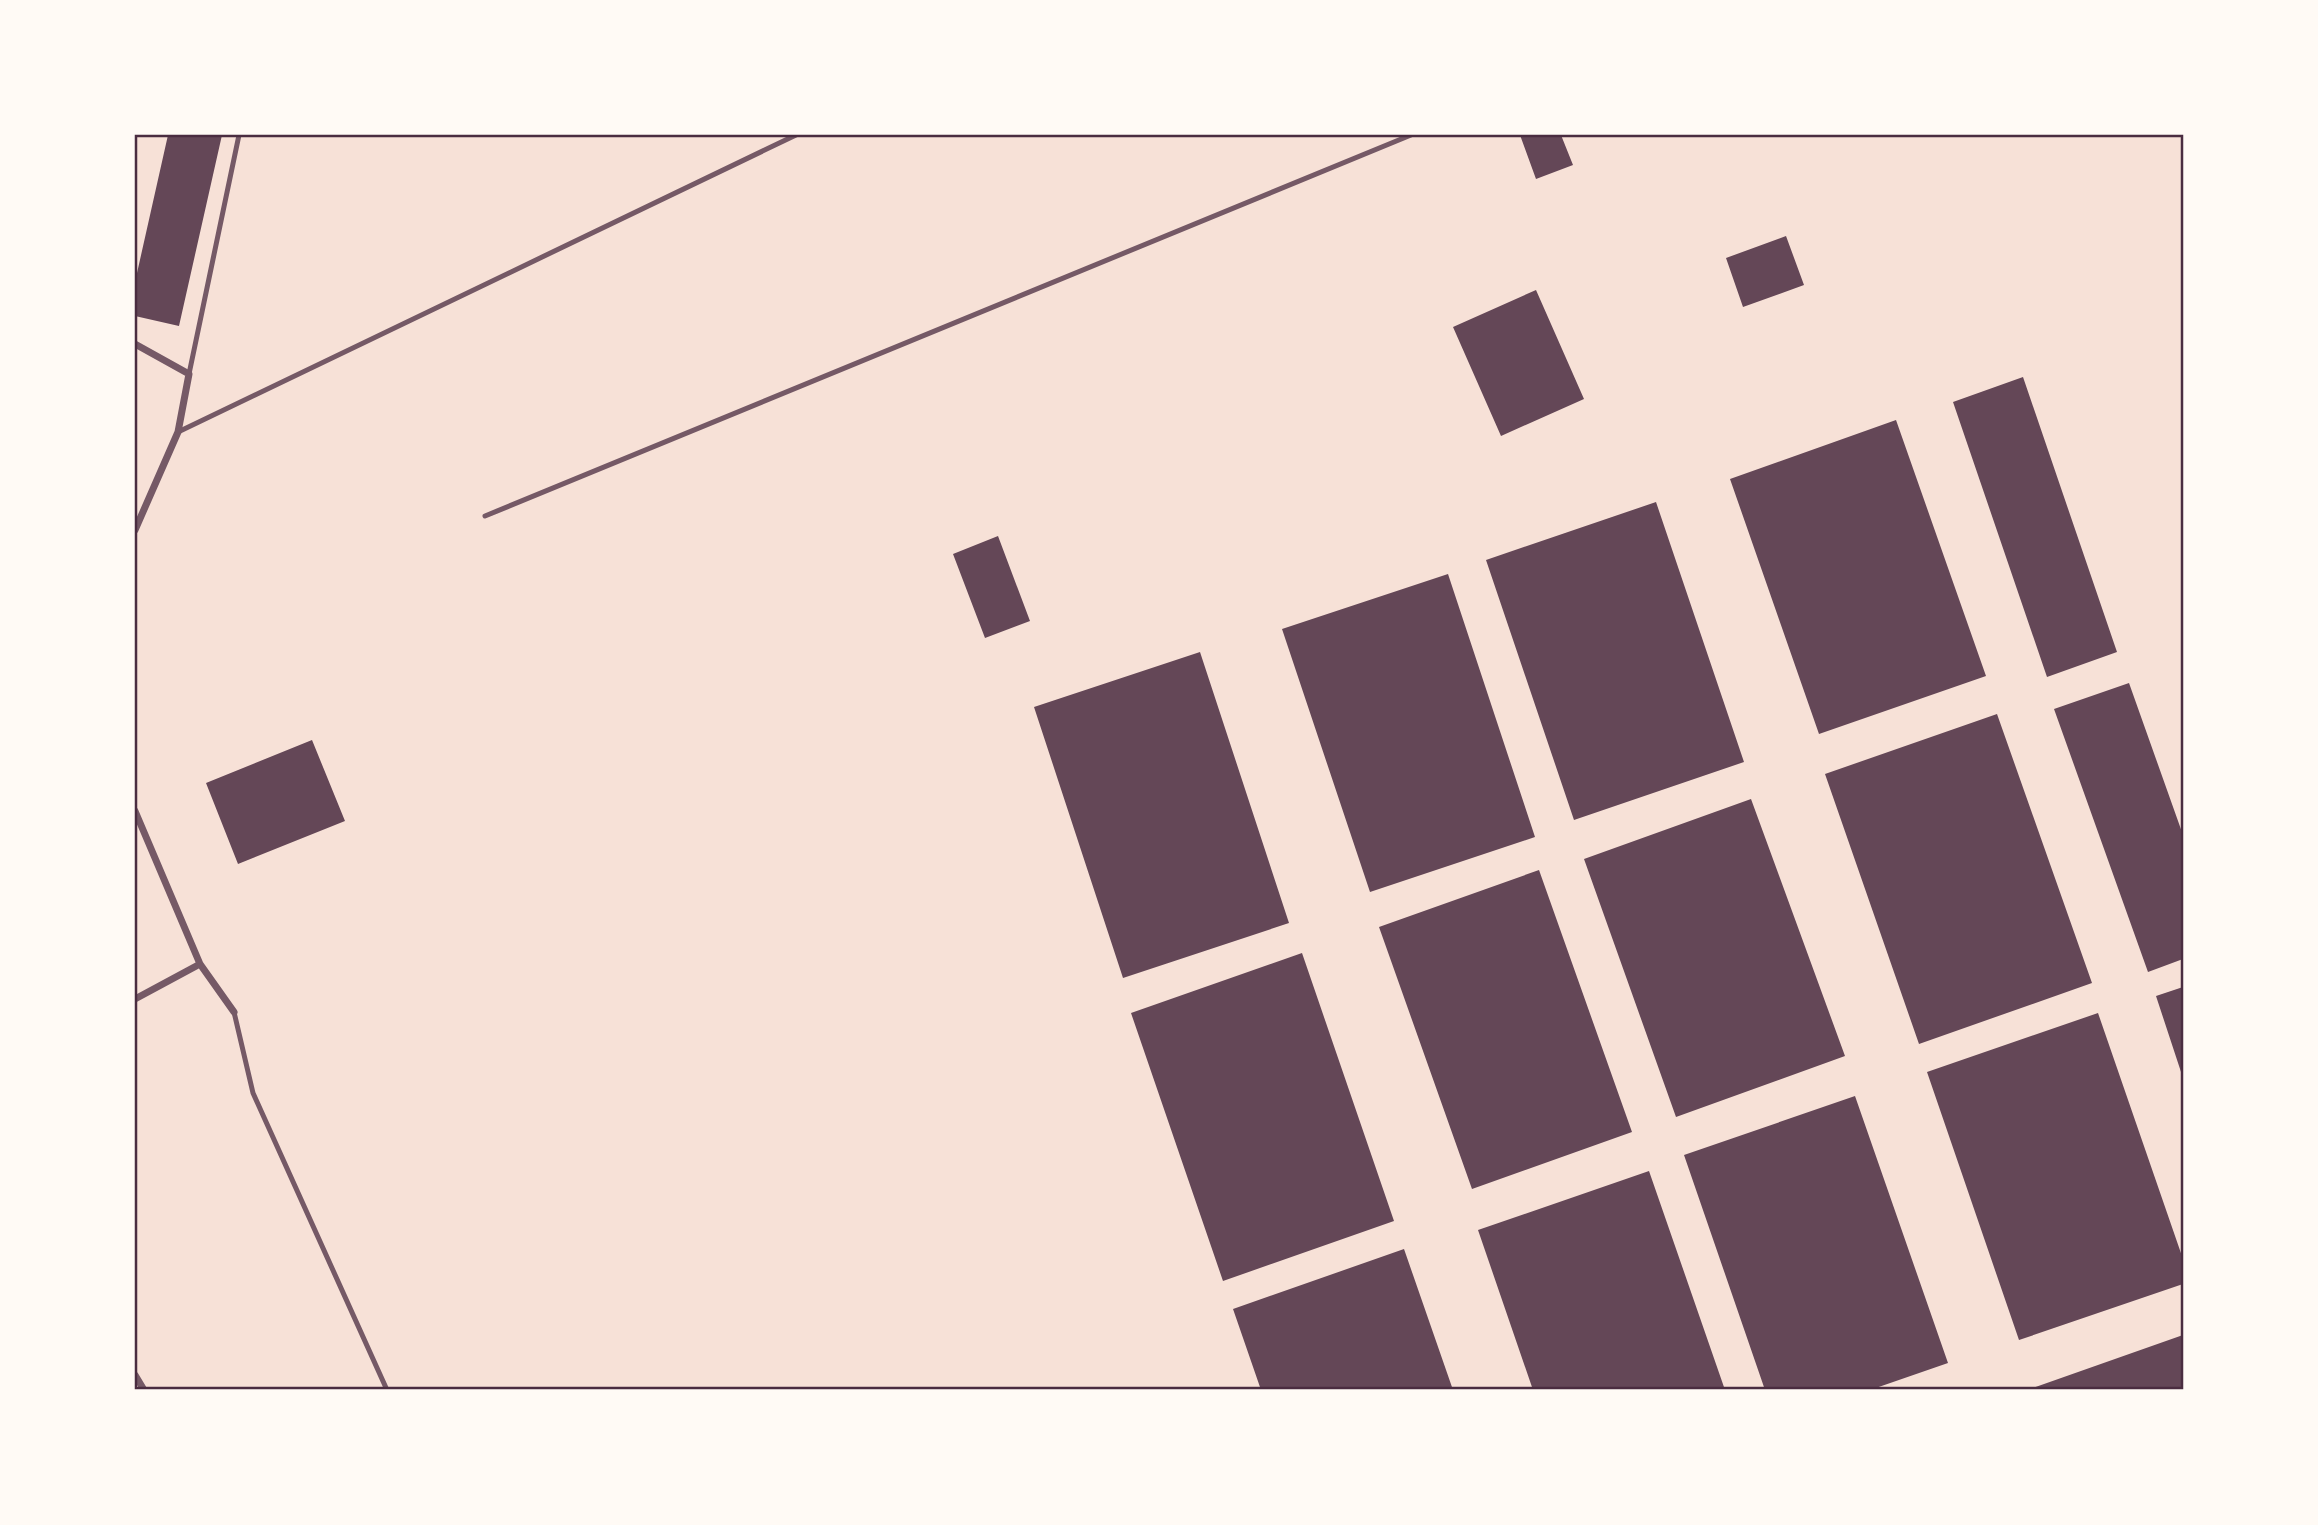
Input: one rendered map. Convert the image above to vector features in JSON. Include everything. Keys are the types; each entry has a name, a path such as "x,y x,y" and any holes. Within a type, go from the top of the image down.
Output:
{"street":[{"path":"135,344 189,374 178,432 135,530"},
{"path":"135,811 200,964 234,1012"},
{"path":"135,999 200,964"},
{"path":"135,1375 144,1390"}],"lane":[{"path":"189,374 239,135"},
{"path":"178,432 796,135"},
{"path":"485,516 1410,135"},
{"path":"234,1012 253,1093 387,1390"}],"building":[{"path":"168,135 222,135 179,326 135,316 135,282"},
{"path":"1520,135 1561,135 1573,165 1536,179"},
{"path":"1786,236 1804,285 1743,307 1726,258"},
{"path":"1536,290 1584,399 1501,436 1453,327"},
{"path":"2023,377 2117,652 2047,677 1953,402"},
{"path":"1896,420 1986,676 1819,734 1730,479"},
{"path":"1656,502 1744,762 1574,820 1486,560"},
{"path":"998,536 1030,621 985,638 953,554"},
{"path":"1448,574 1535,837 1370,892 1282,629"},
{"path":"1200,652 1289,923 1123,978 1034,707"},
{"path":"2129,683 2183,835 2183,959 2148,972 2054,709"},
{"path":"1997,714 2092,983 1919,1044 1825,774"},
{"path":"312,740 345,821 238,864 206,783"},
{"path":"1751,799 1845,1056 1676,1117 1584,859"},
{"path":"1539,870 1632,1132 1472,1189 1379,927"},
{"path":"1302,953 1394,1221 1223,1281 1131,1013"},
{"path":"2183,987 2183,1078 2156,996"},
{"path":"2098,1013 2183,1259 2183,1284 2019,1340 1927,1072"},
{"path":"1855,1096 1948,1363 1870,1390 1765,1390 1684,1155"},
{"path":"1649,1171 1725,1390 1533,1390 1478,1230"},
{"path":"1404,1249 1453,1390 1261,1390 1233,1309"},
{"path":"2183,1335 2183,1390 2027,1390"}]}
